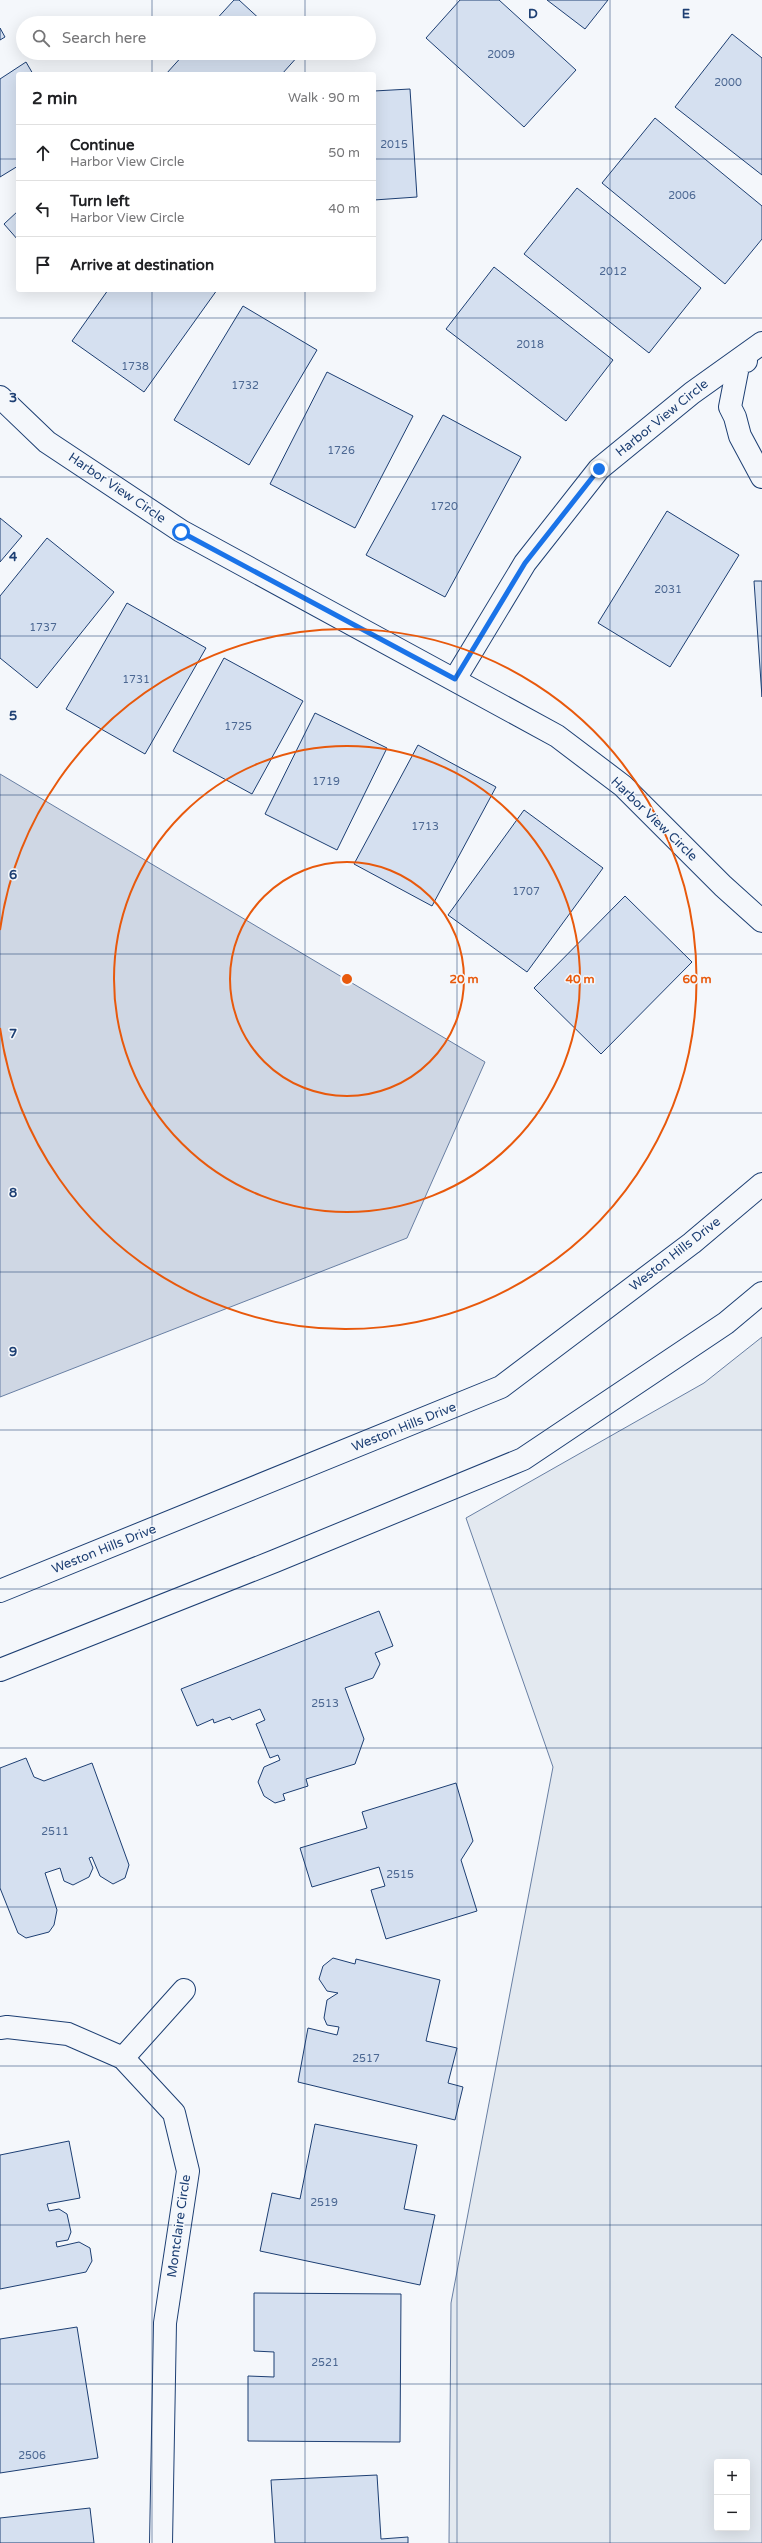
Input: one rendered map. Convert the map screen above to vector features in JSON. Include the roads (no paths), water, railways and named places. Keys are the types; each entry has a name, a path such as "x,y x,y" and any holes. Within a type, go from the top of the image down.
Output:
{"street":[{"name":"Harbor View Circle","path":"455,679 525,563 599,469 692,393 762,343"},
{"path":"762,360 738,361 730,407 735,417 740,436 762,477"},
{"name":"Harbor View Circle","path":"0,397 47,442 181,532 455,679 557,736 623,786 723,886 762,920"},
{"name":"Weston Hills Drive","path":"0,1591 501,1387 692,1244 762,1184"},
{"path":"0,1670 275,1561 523,1459 726,1323 762,1293"},
{"path":"123,2058 184,1990"},
{"name":"Montclaire Circle","path":"0,2028 7,2027 68,2034 123,2058 174,2113 188,2171 165,2323 161,2543"}]}
